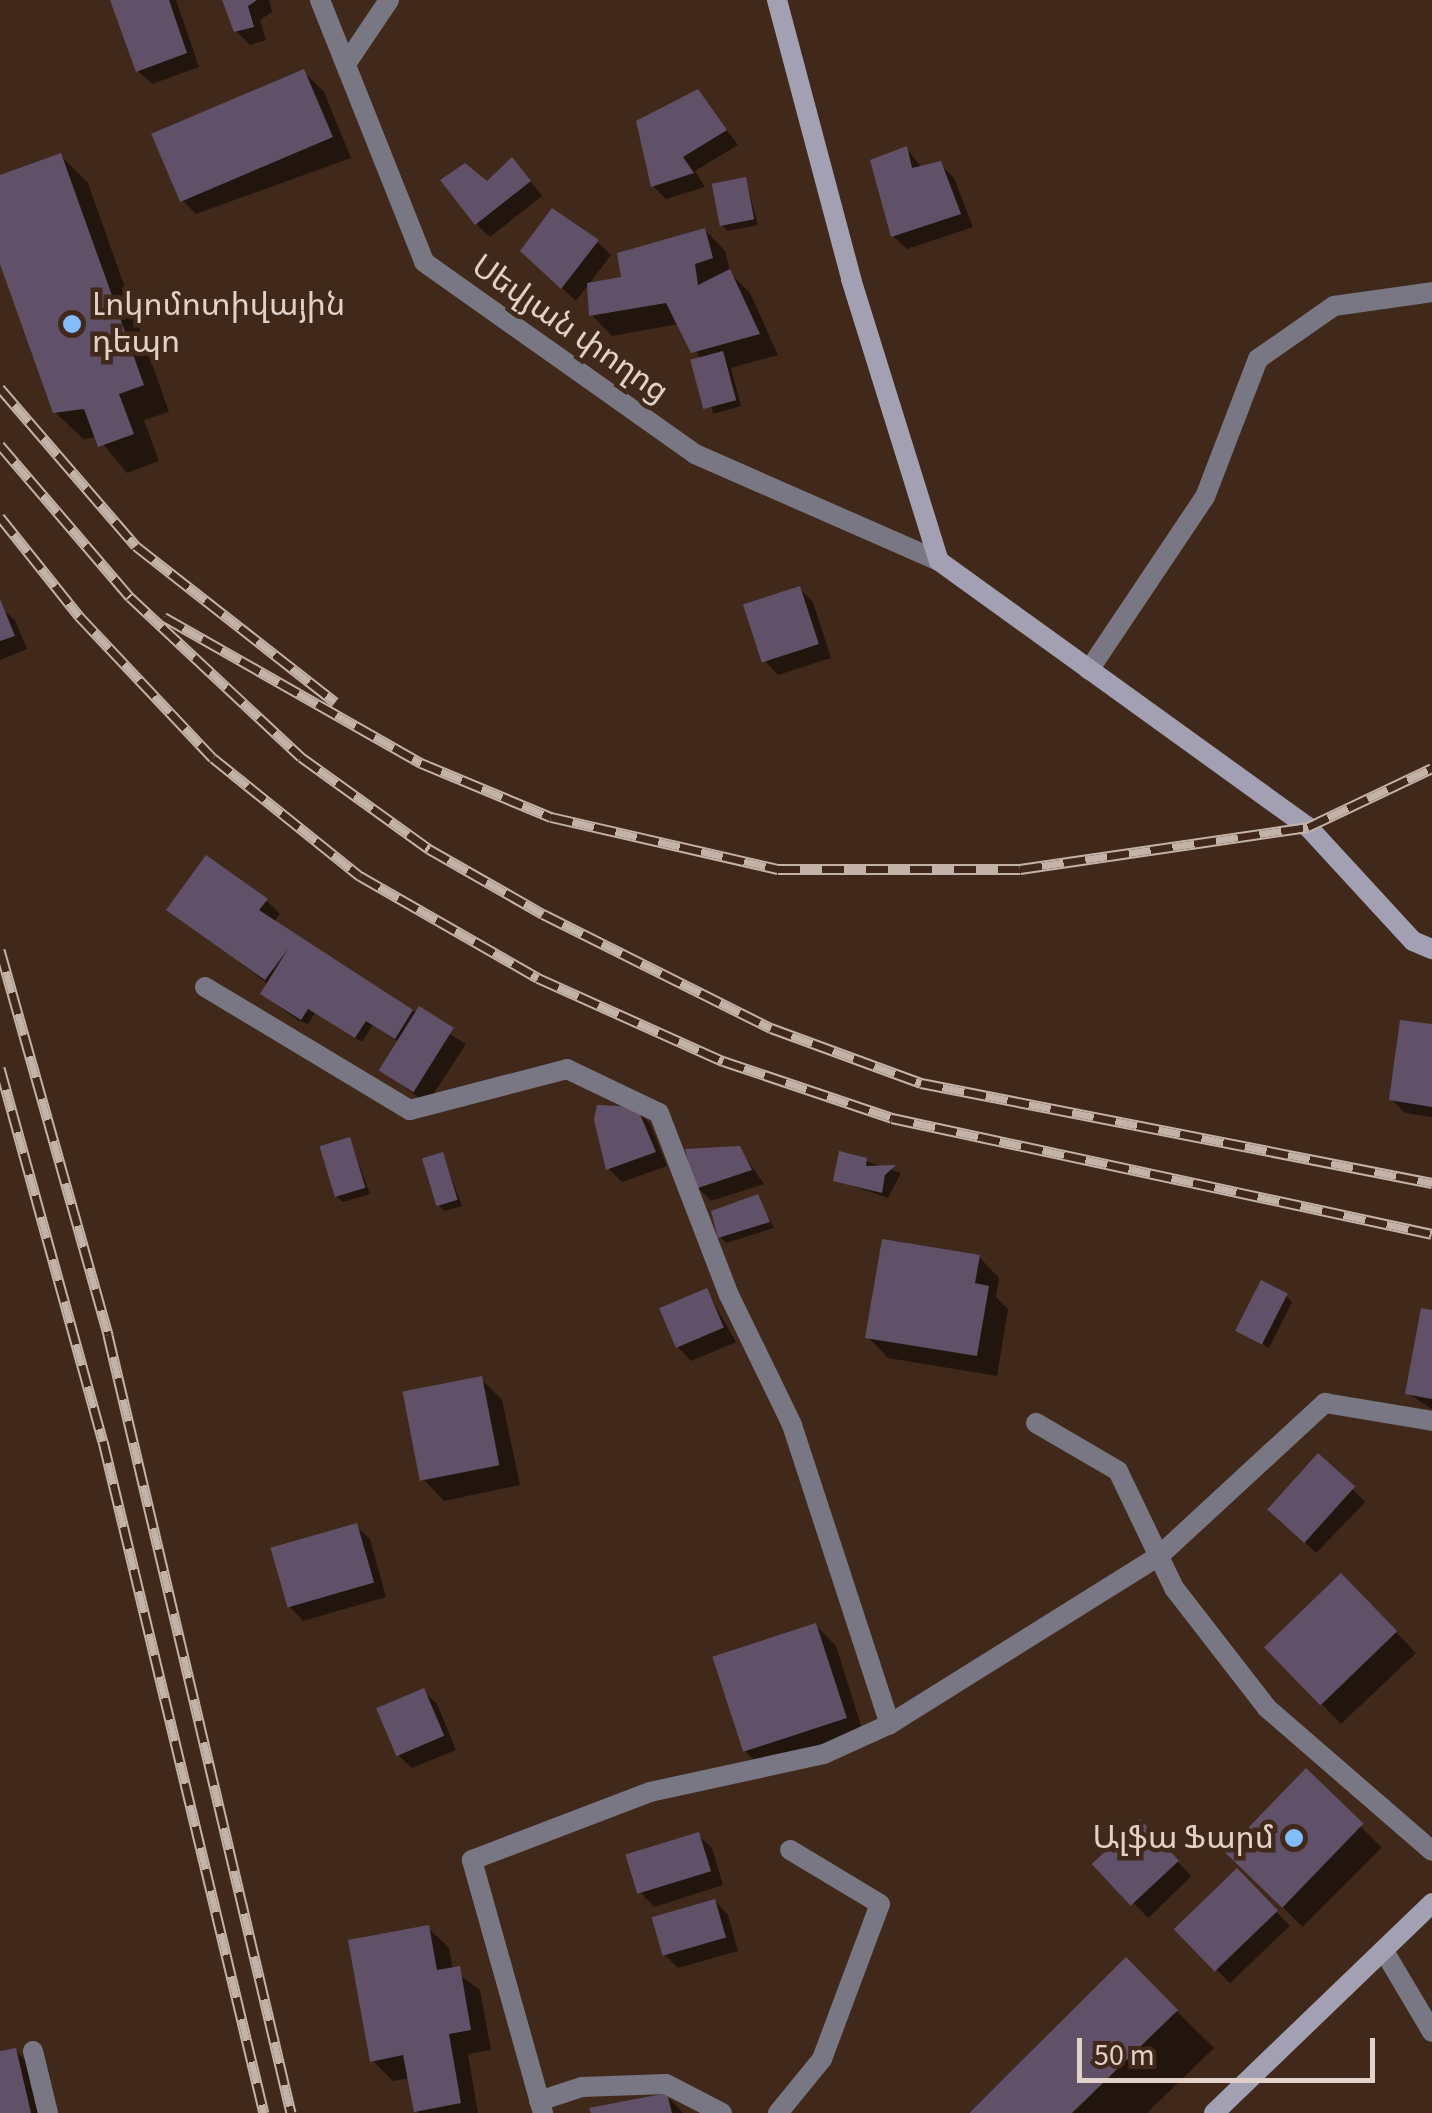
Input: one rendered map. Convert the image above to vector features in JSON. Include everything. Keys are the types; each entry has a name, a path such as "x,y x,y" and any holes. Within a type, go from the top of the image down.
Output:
{"street":[{"name":"Սեվյան փողոց","path":"320,0 424,262 695,454 939,561 1308,827 1413,942 1432,949"},
{"path":"346,64 389,0"},
{"path":"777,0 850,279 939,561"},
{"path":"1089,670 1205,497 1258,360 1334,306 1432,292"},
{"path":"206,987 410,1110 567,1070 658,1112 729,1295 792,1426 890,1724"},
{"path":"722,2113 666,2084 582,2086 541,2107 472,1860 650,1792 824,1754 890,1724 1159,1556 1325,1403 1432,1421"},
{"path":"1036,1423 1118,1470 1174,1588 1267,1708 1432,1851"},
{"path":"778,2113 822,2059 880,1904 790,1850"},
{"path":"1214,2113 1432,1903"},
{"path":"1384,1951 1432,2032"},
{"path":"33,2051 48,2113"}],"building":[{"path":"110,0 169,0 187,53 136,72"},
{"path":"222,0 257,0 248,6 254,27 234,32"},
{"path":"304,69 333,137 180,202 151,134"},
{"path":"698,89 727,130 683,157 694,173 651,187 636,121"},
{"path":"907,146 912,168 941,161 961,214 891,237 870,160"},
{"name":"Լոկոմոտիվային դեպո","path":"61,153 144,385 119,394 134,434 98,447 84,409 53,413 0,264 0,175"},
{"path":"512,157 531,181 475,225 440,180 465,163 487,181"},
{"path":"746,177 754,219 720,226 712,184"},
{"path":"552,208 599,240 561,289 520,251"},
{"path":"705,228 713,258 695,264 698,285 730,269 760,334 691,353 666,303 589,316 587,283 621,277 617,253"},
{"path":"723,351 736,400 703,409 690,360"},
{"path":"800,586 819,644 762,663 743,605"},
{"path":"0,599 15,636 0,641"},
{"path":"206,855 268,899 259,910 413,1010 395,1039 366,1021 355,1038 308,1009 301,1020 260,994 288,949 265,980 166,910"},
{"path":"419,1006 454,1028 413,1092 379,1070"},
{"path":"1400,1020 1432,1024 1432,1107 1389,1100"},
{"path":"597,1105 637,1107 656,1152 606,1170 594,1120"},
{"path":"350,1137 365,1188 335,1197 319,1146"},
{"path":"740,1146 752,1170 695,1189 685,1149"},
{"path":"839,1151 867,1158 866,1166 896,1165 885,1175 882,1193 833,1181"},
{"path":"443,1152 458,1200 437,1206 422,1158"},
{"path":"758,1194 770,1222 718,1238 711,1211"},
{"path":"882,1239 980,1255 975,1283 989,1286 977,1356 865,1338"},
{"path":"1261,1280 1288,1294 1262,1344 1235,1331"},
{"path":"707,1288 724,1328 676,1348 659,1308"},
{"path":"1421,1308 1432,1310 1432,1399 1405,1394"},
{"path":"482,1376 499,1465 420,1481 402,1391"},
{"path":"1318,1453 1355,1486 1304,1543 1267,1509"},
{"path":"357,1523 374,1583 288,1607 270,1548"},
{"path":"1341,1573 1397,1631 1320,1706 1264,1647"},
{"path":"816,1623 847,1718 743,1752 712,1657"},
{"path":"424,1688 444,1736 396,1756 376,1708"},
{"name":"Ալֆա Ֆարմ","path":"1306,1768 1364,1824 1282,1908 1225,1852"},
{"path":"1140,1819 1179,1861 1131,1906 1092,1864"},
{"path":"699,1832 711,1871 637,1894 625,1855"},
{"path":"1237,1868 1278,1910 1215,1972 1174,1929"},
{"path":"715,1899 726,1937 663,1956 652,1917"},
{"path":"429,1925 437,1970 460,1966 471,2030 449,2034 461,2103 414,2112 403,2055 370,2062 348,1940"},
{"path":"1126,1957 1178,2010 1072,2113 969,2113"},
{"path":"16,2048 31,2113 0,2113 0,2051"},
{"path":"667,2093 672,2113 591,2113 589,2108"}],"railway":[{"path":"0,388 136,546 335,702"},
{"path":"0,445 130,597 301,757 429,849 543,914 771,1028 921,1083 1432,1183"},
{"path":"0,517 79,616 213,758 360,876 538,978 723,1061 892,1118 1432,1234"},
{"path":"164,617 421,763 551,817 778,869 1020,869 1308,827 1432,768"},
{"path":"0,950 108,1335 291,2113"},
{"path":"0,1068 103,1441 264,2113"}],"place":[{"name":"Լոկոմոտիվային դեպո","path":"72,324"},
{"name":"Ալֆա Ֆարմ","path":"1294,1838"}]}
